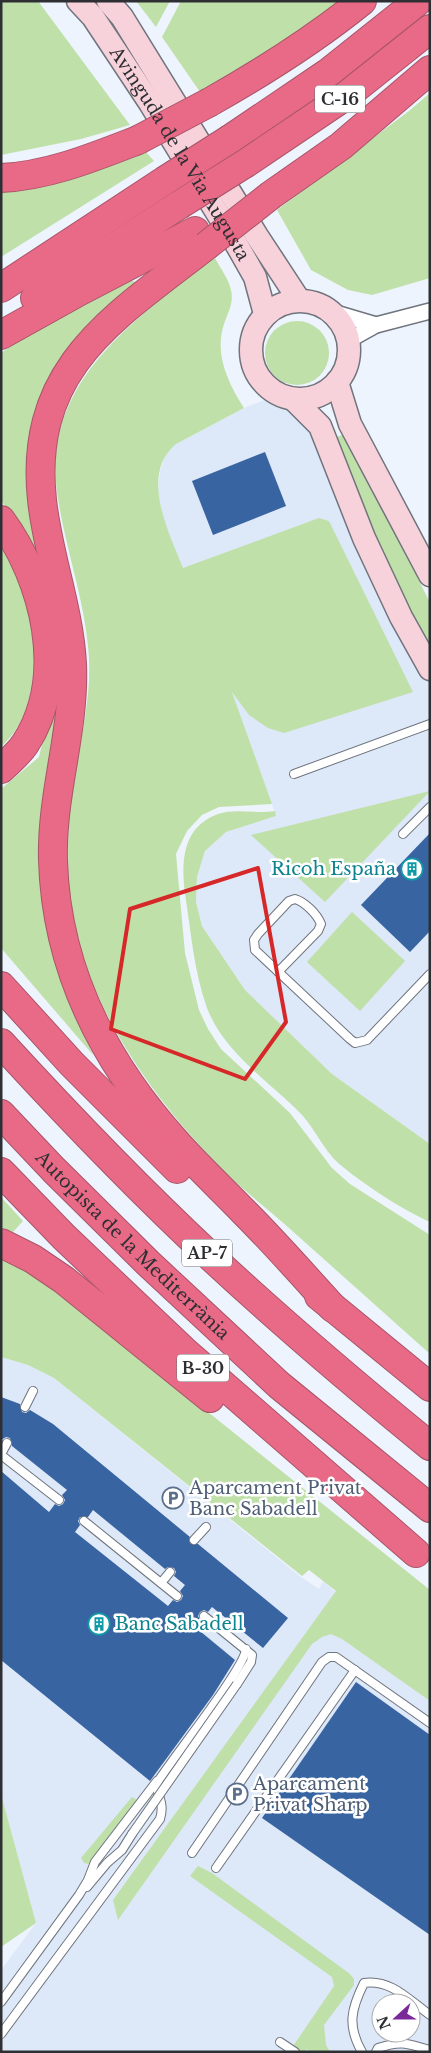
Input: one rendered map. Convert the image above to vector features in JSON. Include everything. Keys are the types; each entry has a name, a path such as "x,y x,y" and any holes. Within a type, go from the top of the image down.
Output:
{"highway":[{"path":"1,178 36,174 65,166 138,140 276,64 362,1"},
{"path":"348,58 402,1"},
{"name":"C-16","path":"1,288 348,58 418,1"},
{"name":"C-16","path":"1,322 73,272 246,163 347,95 430,28"},
{"path":"334,1308 248,1215 176,1143 143,1103 93,1026 65,952 54,891 52,857 54,821 71,704 72,667 70,631 42,500 41,468 43,441 49,414 59,387 74,362 101,331 200,238 268,191 341,146 430,70"},
{"path":"1,172 65,166"},
{"path":"1,335 131,265 200,238"},
{"path":"1,520 23,555 34,584 44,623 48,667 46,690 33,728 25,745 1,769"},
{"path":"1,986 72,1064 229,1218 430,1388"},
{"name":"AP-7","path":"1,1043 58,1104 210,1256 357,1386 430,1446"},
{"name":"Autopista de la Mediterrània","path":"1,1114 148,1264 279,1386 430,1508"},
{"name":"B-30","path":"1,1172 71,1243 189,1356 423,1558"},
{"path":"1,1243 33,1259 64,1280 288,1463 423,1558"}],"street":[{"name":"Avinguda de la Via Augusta","path":"78,1 93,17 150,102 238,247 255,277 265,314"},
{"name":"Avinguda de la Via Augusta","path":"108,1 122,18 257,236 299,300"},
{"path":"332,312 344,328 349,340 349,361 337,382 321,396 304,400 294,400 277,395 261,382 252,364 250,344 256,325 265,314 280,304 299,300 316,303 332,312 376,325"},
{"path":"349,340 376,325 430,311"},
{"path":"337,382 350,424 430,575"},
{"path":"294,400 320,426 364,538 401,617 430,669"}],"lane":[{"path":"294,774 430,724"},
{"path":"403,834 430,807"},
{"path":"278,972 318,931 321,924 318,918 301,900 295,899 289,901 254,940 255,950 278,972 355,1043 367,1040 430,974"},
{"path":"25,1407 33,1390"},
{"path":"7,1444 1,1454 58,1500"},
{"path":"84,1520 176,1596"},
{"path":"194,1540 206,1527"},
{"path":"161,1583 170,1572"},
{"path":"1,2002 79,1896 92,1883 107,1863 122,1850 251,1662 252,1655 246,1649 204,1616"},
{"path":"79,1896 95,1862 163,1773 230,1680 246,1655 246,1649"},
{"path":"192,1853 322,1662 329,1657 336,1656 430,1723"},
{"path":"216,1868 355,1670"},
{"path":"1,2034 160,1819 163,1809 157,1790 157,1783 163,1773"},
{"path":"362,2052 353,2033 352,2023 354,2002 364,1983 379,1983 390,1986 430,2015"},
{"path":"280,2042 295,2052"},
{"path":"376,2052 378,2048 400,2043 416,2045 430,2050"}],"highlighted area":[{"path":"258,868 286,1022 245,1079 111,1029 130,909"}],"shaded area":[{"path":"277,395 294,400 320,426 430,669 430,1144 332,1074 245,990 202,926 196,902 197,877 205,851 226,832 276,816 229,683 163,519 158,491 160,471 167,451 176,444 244,408"},
{"path":"1,1357 28,1365 54,1378 301,1577 319,1589 323,1581 430,1673 430,2052 1,2052 1,1970 36,1923 1,1794"}],"green space":[{"path":"1,1 38,1 130,125 81,139 1,155"},
{"path":"136,1 170,1 156,27"},
{"path":"181,1 338,1 291,38 200,92 162,37"},
{"path":"430,93 430,278 372,295 348,290 311,270 277,210 409,111"},
{"path":"145,151 154,161 1,257 1,190 26,190"},
{"path":"215,258 230,286 232,295 221,335 224,368 244,408 176,444 165,457 160,471 158,487 160,504 183,568 319,518 329,521 413,692 284,733 268,728 249,715 232,692 272,804 219,807 202,815 187,831 176,854 185,953 199,1010 221,1049 290,1113 332,1168 350,1184 430,1235 430,1354 225,1172 170,1110 122,1042 102,1005 86,966 75,926 69,885 69,830 71,802 88,695 89,662 86,627 57,492 56,453 64,418 79,386 99,358 124,331 210,260"},
{"path":"129,279 139,284 64,355 43,390 29,451 28,481 44,551 38,553 13,515 1,501 1,353 40,326"},
{"path":"297,321 315,327 323,335 329,353 323,371 315,379 297,385 279,379 271,371 265,353 271,335 279,327"},
{"path":"347,433 430,603 430,656 415,629 334,438"},
{"path":"1,543 16,570 23,591 33,638 34,663 26,709 16,730 1,747"},
{"path":"51,704 61,706 45,792 39,880 45,921 65,991 93,1055 1,948 1,789 39,757"},
{"path":"430,791 325,902 251,835"},
{"path":"231,811 275,811 276,816 226,832 205,851 197,877 196,902 202,926 245,990 332,1074 430,1144 430,1222 382,1196 338,1163 302,1115 236,1053 215,1024 207,1008 196,966 185,894 183,870 187,847 197,827 218,814"},
{"path":"352,912 405,961 360,1011 307,962"},
{"path":"1,1197 23,1221 13,1232 1,1227"},
{"path":"1,1258 36,1277 97,1323 430,1590 430,1701 342,1639 331,1634 322,1637 312,1644 118,1920 113,1900 336,1591 309,1570 302,1576 54,1378 28,1365 1,1357"},
{"path":"1,1794 36,1923 1,1947"},
{"path":"132,1797 137,1800 89,1864 84,1863 81,1858"},
{"path":"198,1866 212,1873 350,1974 354,1979 354,1985 324,2025 326,2045 330,2052 310,2052 307,2049 305,2052 289,2052 334,1986 332,1977 190,1876"}],"building":[{"path":"265,452 286,506 213,535 192,481"},
{"name":"Ricoh España","path":"430,833 430,931 410,952 361,905"},
{"name":"Banc Sabadell","path":"1,1397 20,1404 22,1412 26,1413 30,1410 53,1424 190,1537 189,1541 191,1544 198,1544 288,1618 263,1648 212,1607 208,1612 204,1610 200,1612 198,1616 200,1620 195,1627 235,1660 213,1695 150,1781 1,1660 1,1471 49,1512 55,1504 59,1506 63,1504 65,1500 62,1495 67,1490 12,1446 10,1438 6,1437 1,1440","holes":["93,1510 165,1569 168,1567 174,1568 176,1572 174,1576 185,1585 180,1591 183,1596 181,1600 177,1602 173,1600 168,1606 75,1532 80,1525 78,1521 80,1517 88,1517"]},
{"path":"356,1682 430,1735 430,1935 262,1818"}],"place":[{"name":"Ricoh España","path":"412,869"},
{"name":"Aparcament Privat Banc Sabadell","path":"173,1498"},
{"name":"Banc Sabadell","path":"99,1624"},
{"name":"Aparcament Privat Sharp","path":"237,1794"}]}
